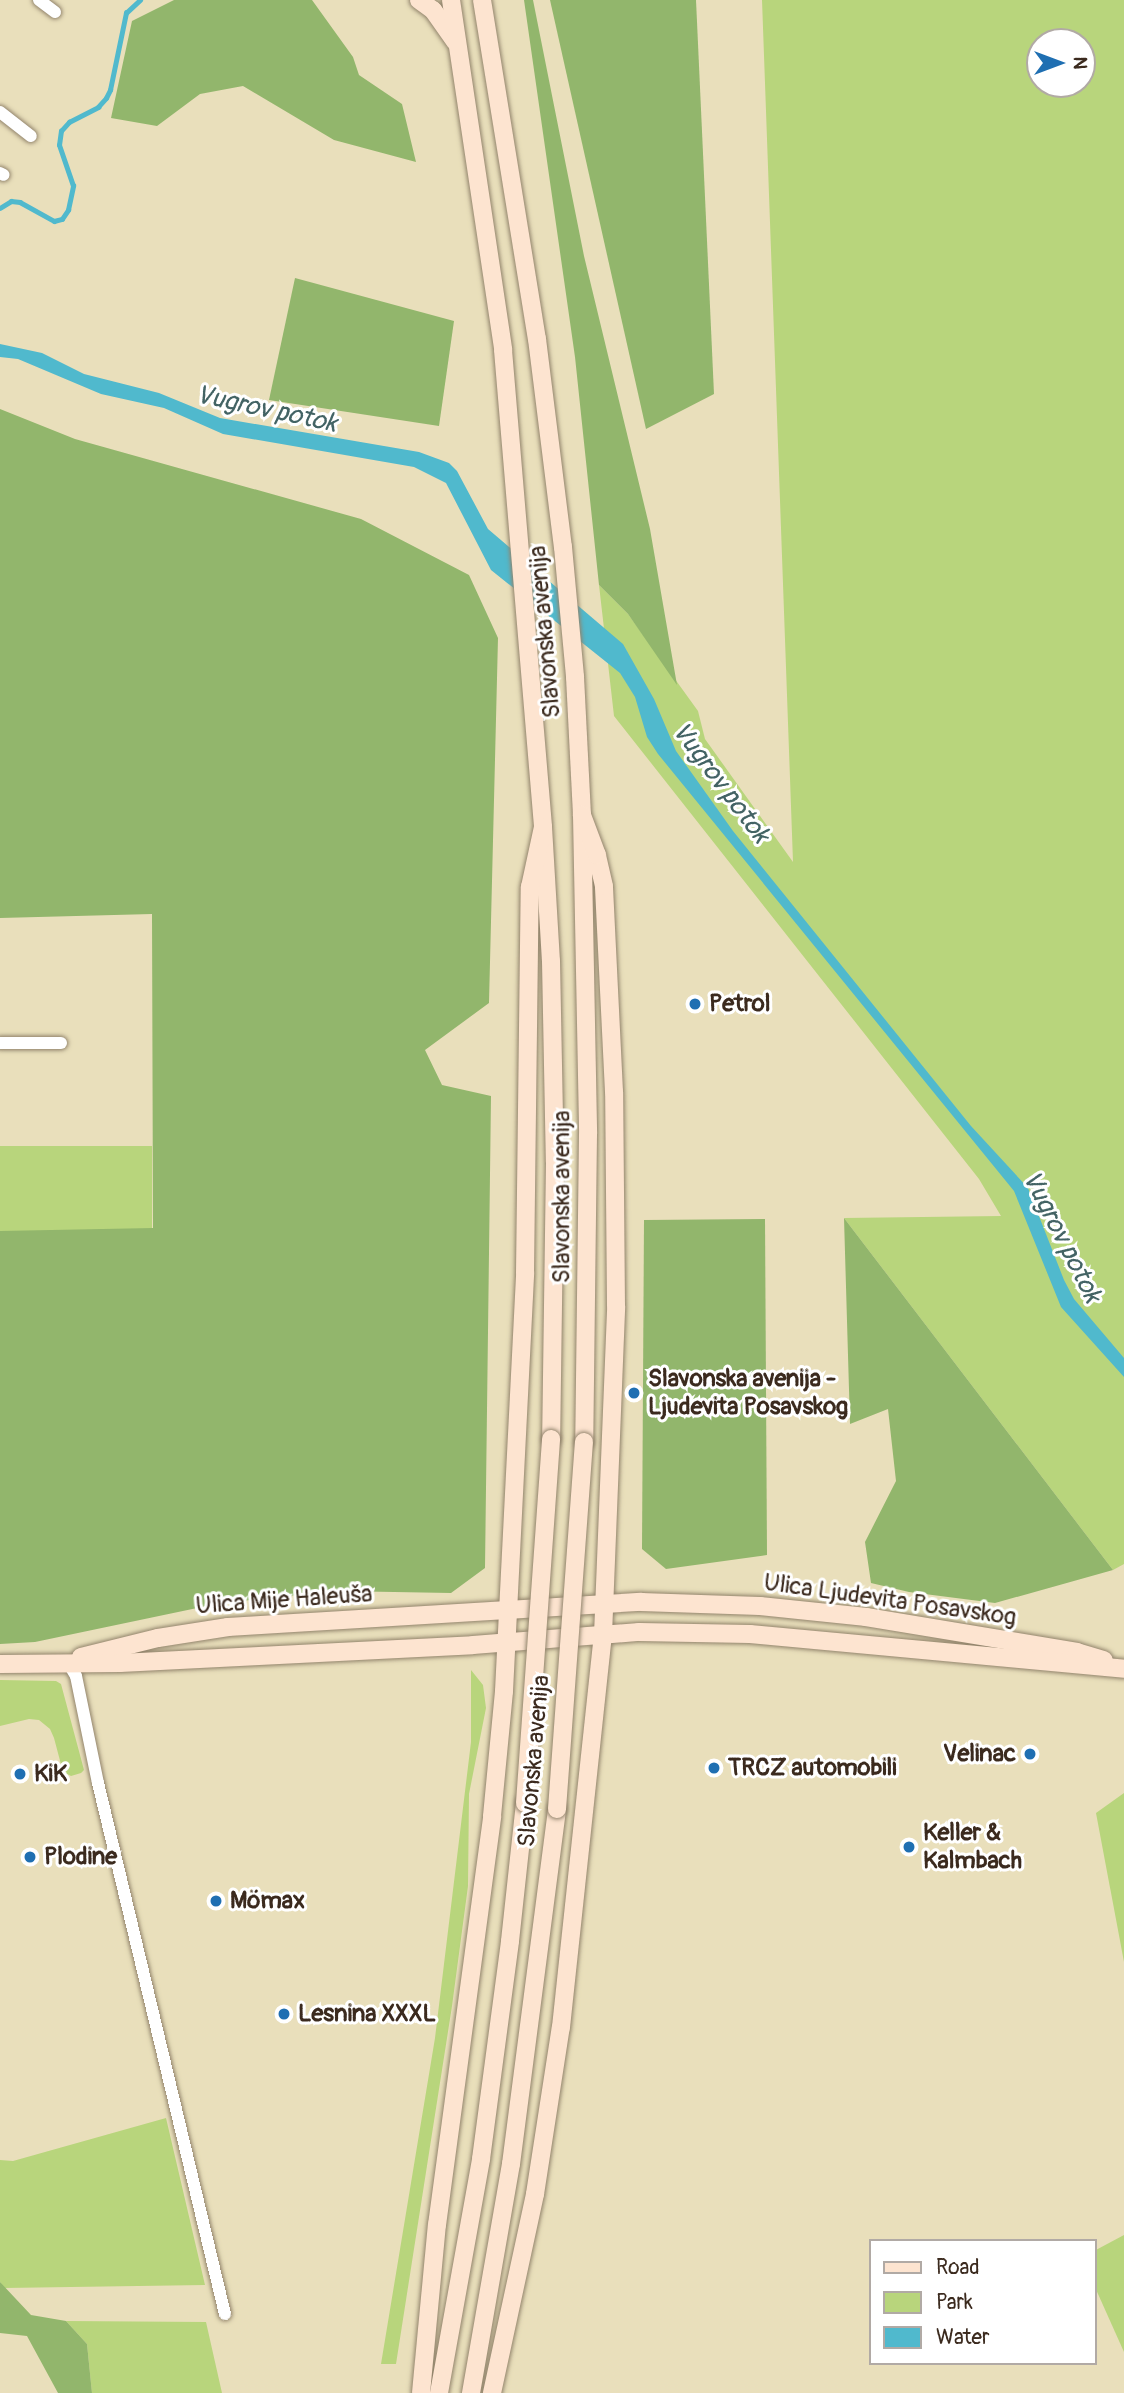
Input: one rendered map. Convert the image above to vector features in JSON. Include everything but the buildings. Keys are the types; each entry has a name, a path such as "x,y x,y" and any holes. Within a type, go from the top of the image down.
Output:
{"main road":[{"path":"419,0 433,10 458,44"},
{"name":"Slavonska avenija","path":"439,2393 481,2159 510,1941 524,1803 551,1439 555,1162 551,961 543,827 503,350 450,0"},
{"name":"Slavonska avenija","path":"471,2393 511,2164 557,1808 584,1442 588,1134 582,815 575,677 563,547 537,340 482,0"},
{"path":"492,2393 535,2193 561,2027 603,1635 616,1306 614,1092 604,886 597,855 582,815"},
{"path":"421,2393 437,2225 492,1816 506,1641 524,1273 530,887 543,827"},
{"name":"Ulica Ljudevita Posavskog","path":"508,1611 604,1604 760,1606 866,1617 1077,1652 1124,1668"},
{"name":"Ulica Mije Haleuša","path":"67,1661 120,1646 205,1629 508,1611"},
{"name":"Ulica Ljudevita Posavskog","path":"506,1641 603,1635 750,1634 1124,1668"},
{"name":"Ulica Mije Haleuša","path":"0,1664 67,1661 120,1663 506,1641"}],"street":[{"path":"39,0 55,12"},
{"path":"0,112 31,136"},
{"path":"0,1043 61,1043"},
{"path":"67,1661 76,1676 98,1783 225,2314"}],"green space":[{"path":"174,0 312,0 353,57 359,75 402,104 416,162 334,140 243,86 200,94 157,126 111,118 132,21"},
{"path":"524,0 533,0 584,256 650,529 677,685 628,614 599,585 575,357"},
{"path":"550,0 696,0 714,394 646,429"},
{"path":"762,0 1124,0 1124,1564 1113,1570 844,1218 1001,1216 979,1179 614,716 599,585 628,614 698,711 705,739 793,862"},
{"path":"295,278 454,321 439,426 269,400"},
{"path":"0,409 75,439 361,519 469,575 498,638 489,1003 425,1050 442,1085 491,1096 485,1568 451,1593 337,1591 221,1603 35,1642 0,1644 0,1231 153,1228 152,914 0,918"},
{"path":"0,1146 152,1146 152,1231 0,1231"},
{"path":"844,1218 1113,1570 995,1603 909,1592 871,1583 865,1542 896,1481 888,1409 850,1424"},
{"path":"765,1219 767,1555 666,1569 642,1549 644,1220"},
{"path":"471,1670 483,1685 486,1708 469,1794 468,1886 396,2364 381,2364 435,2038 471,1742"},
{"path":"0,1680 56,1681 61,1684 84,1770 81,1773 71,1776 63,1772 50,1729 39,1720 29,1719 0,1726"},
{"path":"1124,1793 1124,1962 1096,1813"},
{"path":"166,2118 205,2285 4,2288 0,2282 0,2160 13,2161"},
{"path":"1124,2235 1124,2352 1096,2289 1096,2250"},
{"path":"0,2282 31,2315 66,2321 87,2344 92,2393 58,2393 27,2336 0,2333"},
{"path":"66,2321 206,2322 222,2393 92,2393 87,2344"}],"water":[{"path":"0,344 42,353 84,374 159,393 220,418 419,452 449,463 457,471 488,529 623,644 654,699 676,751 733,831 971,1126 1028,1188 1064,1280 1074,1299 1124,1358 1124,1377 1061,1307 1014,1191 658,754 647,737 635,697 620,673 491,570 446,483 414,467 223,434 164,408 101,394 18,359 0,357"}],"waterway":[{"path":"0,208 11,201 20,202 54,221 62,219 68,210 73,186 59,145 61,131 69,122 98,107 106,98 126,13 140,0"}],"place":[{"name":"Petrol","path":"695,1004"},
{"name":"Slavonska avenija - Ljudevita Posavskog","path":"634,1393"},
{"name":"Velinac","path":"1030,1754"},
{"name":"TRCZ automobili","path":"714,1768"},
{"name":"KiK","path":"20,1774"},
{"name":"Keller & Kalmbach","path":"909,1847"},
{"name":"Plodine","path":"30,1857"},
{"name":"Mömax","path":"216,1901"},
{"name":"Lesnina XXXL","path":"284,2014"}],"water label":[{"name":"Vugrov potok","path":"266,410"},
{"name":"Vugrov potok","path":"720,783"},
{"name":"Vugrov potok","path":"1061,1237"}]}
